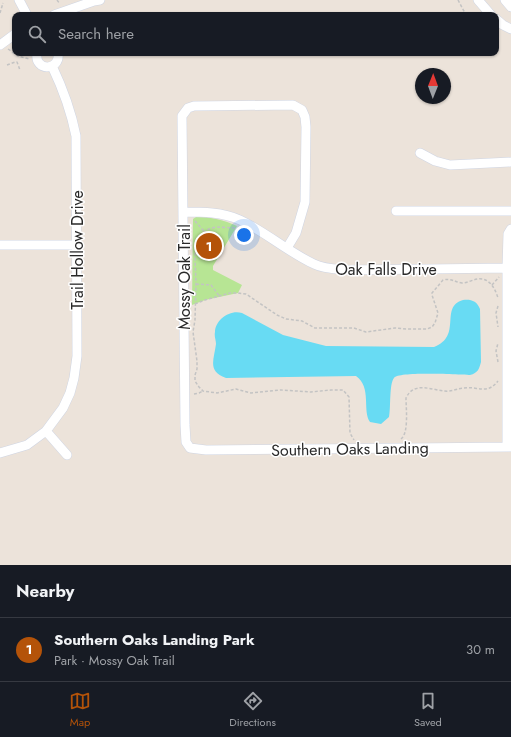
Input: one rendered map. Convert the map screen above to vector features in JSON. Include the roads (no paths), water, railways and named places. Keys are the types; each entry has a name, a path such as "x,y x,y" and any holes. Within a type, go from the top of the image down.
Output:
{"street":[{"path":"19,0 25,12"},
{"path":"62,12 96,0"},
{"path":"478,0 489,12"},
{"path":"505,0 511,7"},
{"path":"499,22 511,29"},
{"path":"0,45 12,36"},
{"path":"37,56 37,59 45,67 52,66 57,62 58,56"},
{"name":"Trail Hollow Drive","path":"0,453 27,445 46,431 63,408 70,393 77,356 76,136 72,115 52,66"},
{"name":"Mossy Oak Trail","path":"190,448 186,442 184,394 185,212 182,116 188,108 293,105 302,110 305,117 306,127 305,202 296,233 287,248"},
{"path":"420,154 435,161 450,165 511,162"},
{"path":"396,211 511,211"},
{"name":"Oak Falls Drive","path":"185,212 216,212 240,220 314,264 329,269 507,268"},
{"path":"509,447 507,268 508,234 511,229"},
{"path":"0,245 76,245"},
{"path":"46,431 67,455"},
{"name":"Southern Oaks Landing","path":"190,448 206,450 509,447"}],"water":[{"path":"463,300 473,301 480,309 480,367 475,373 470,375 417,374 398,376 394,378 391,385 389,417 381,424 370,422 367,412 364,386 356,376 226,378 216,372 214,368 213,360 216,344 216,328 220,320 228,314 237,312 242,313 283,335 326,346 434,347 443,342 447,336 450,329 452,309 456,304"}],"place":[{"name":"Southern Oaks Landing Park","path":"209,246"}]}
